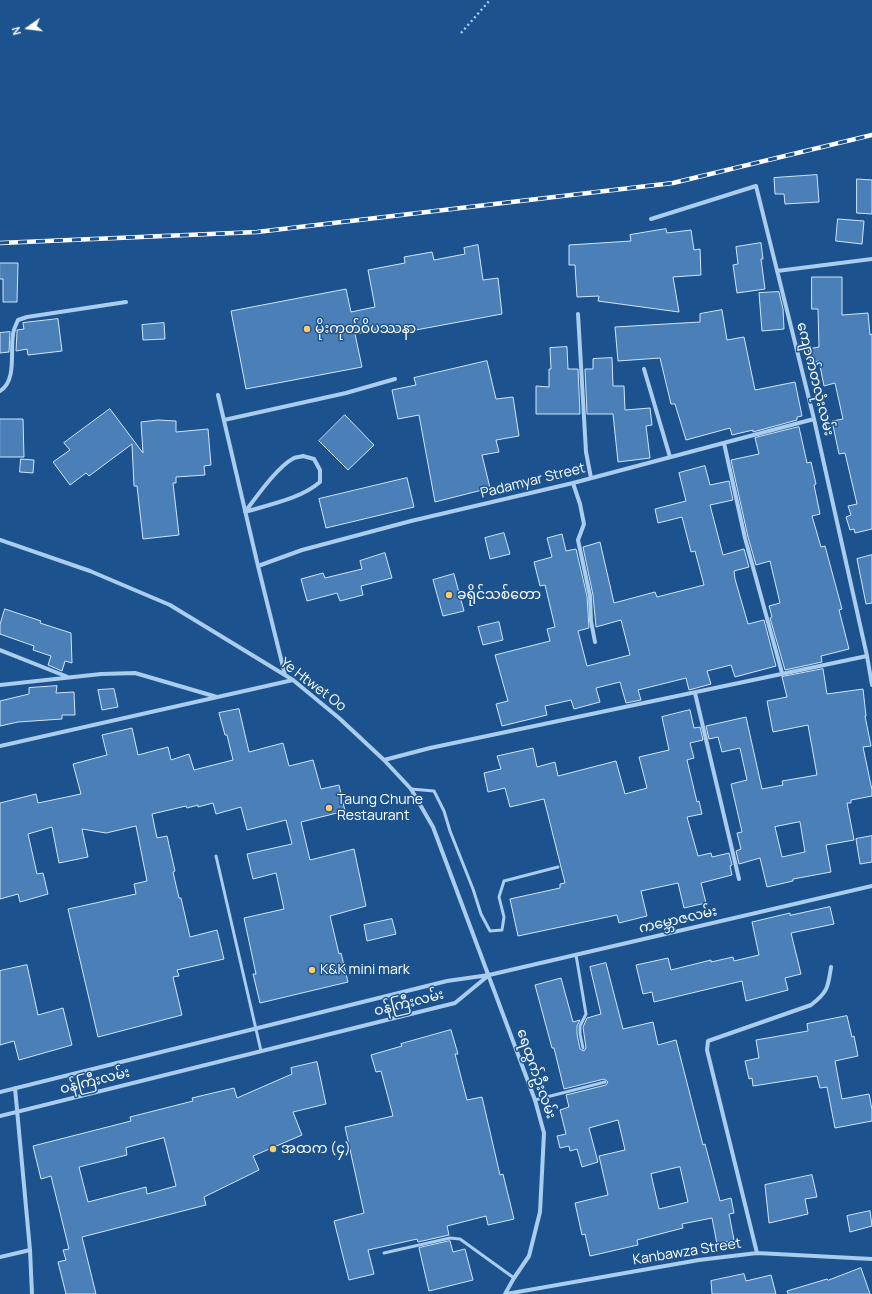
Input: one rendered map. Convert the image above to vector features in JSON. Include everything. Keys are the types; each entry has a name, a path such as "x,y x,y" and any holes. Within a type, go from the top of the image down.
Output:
{"street":[{"name":"ကျောက်တလုံးလမ်း","path":"651,219 756,186 814,419 867,656 872,685"},
{"path":"778,271 872,259"},
{"path":"0,392 3,390 12,371 13,334 18,320 27,317 126,302"},
{"path":"578,314 586,452 591,478"},
{"path":"644,369 670,457"},
{"path":"224,420 346,393 395,379"},
{"path":"218,395 285,675"},
{"name":"Padamyar Street","path":"258,566 316,546 411,521 573,483 814,419"},
{"path":"724,443 745,538 782,674"},
{"path":"303,456 314,459 320,470 320,482 310,490 280,502 245,512 257,495 284,466 294,458 303,456"},
{"path":"573,483 580,504 584,524 578,540 590,596 591,621 595,642"},
{"name":"Ye Htwet Oo","path":"0,540 90,571 170,605 293,680 340,718 384,760 411,789 433,827 489,975"},
{"path":"0,650 71,678"},
{"path":"384,760 430,748 867,656"},
{"path":"0,685 101,674 135,673 218,697"},
{"path":"0,746 293,680"},
{"path":"696,693 739,879"},
{"name":"ကမ္ဘောဇလမ်း","path":"489,975 872,886"},
{"path":"757,1253 707,1050 708,1041 812,1005 821,998 828,987 831,967"},
{"name":"ဝန်ကြီးလမ်း","path":"0,1092 446,981 489,975"},
{"name":"ဝန်ကြီးလမ်း","path":"0,1116 455,1004 489,975"},
{"name":"ရေထွက်ဦးလမ်း","path":"489,975 535,1100 544,1133 540,1212 529,1256 514,1278 506,1294"},
{"path":"15,1088 30,1250 32,1294"},
{"path":"0,1257 30,1250"},
{"name":"Kanbawza Street","path":"506,1294 699,1260 757,1253 872,1259"}],"lane":[{"path":"411,789 434,791 444,811 450,832 481,914 490,931 502,930 504,917 499,897 504,881 558,867"},
{"path":"216,856 261,1052"},
{"path":"576,955 586,1014 580,1026 583,1048"},
{"path":"535,1100 605,1082"},
{"path":"384,1253 450,1238 460,1239 514,1278"}],"path":[{"path":"461,33 490,0"}],"building":[{"path":"817,175 819,202 785,204 784,194 775,194 774,178"},
{"path":"857,179 872,180 872,214 857,213"},
{"path":"838,219 864,221 862,244 836,241"},
{"path":"666,229 667,233 691,230 694,250 700,249 701,275 673,277 679,312 598,301 599,296 577,297 575,265 569,265 569,245 631,241 630,235"},
{"path":"761,243 763,259 761,259 765,289 737,293 733,265 738,264 736,247"},
{"name":"မိုးကုတ်ဝိပဿနာ","path":"478,245 483,280 498,278 502,314 405,332 405,329 390,332 389,327 355,334 362,367 246,389 231,311 346,289 351,312 375,307 368,270 405,263 404,257 432,252 434,260 465,254 464,248"},
{"path":"0,263 18,263 17,302 3,302 3,279 0,279"},
{"path":"812,277 842,277 842,315 868,313 870,335 872,334 872,529 855,533 854,529 850,530 846,517 851,515 848,506 857,504 845,453 839,454 832,421 843,419 835,383 824,386 819,361 811,363 808,349 819,347 818,309 812,309"},
{"path":"779,292 783,309 784,329 762,331 759,293"},
{"path":"722,310 727,340 744,337 755,390 795,382 802,416 797,417 797,420 753,432 753,430 732,435 730,428 686,440 675,404 671,404 660,358 618,361 615,327 700,322 700,314"},
{"path":"58,319 62,351 28,355 27,349 16,351 17,330 24,329 23,323"},
{"path":"164,323 165,339 143,340 142,325"},
{"path":"10,332 9,352 0,353 0,333"},
{"path":"567,347 568,369 578,369 580,414 536,414 536,386 549,387 549,369 551,369 550,348"},
{"path":"612,358 613,386 624,386 625,410 650,408 652,425 646,426 650,458 618,462 613,414 587,414 585,369 593,369 593,359"},
{"path":"487,361 496,399 513,397 519,436 496,440 499,452 482,455 490,488 435,502 419,415 398,419 392,390 416,385 414,378"},
{"path":"110,409 143,453 141,422 158,420 176,421 176,432 208,429 211,465 204,466 205,475 176,477 176,483 173,483 179,535 143,539 137,486 134,486 132,444 89,476 86,473 70,485 53,462 70,450 64,443"},
{"path":"345,415 374,445 348,470 319,441"},
{"path":"0,419 23,419 24,457 0,457"},
{"path":"799,427 807,463 811,462 816,484 814,485 820,514 812,516 821,547 825,546 842,609 839,610 849,649 821,656 822,662 785,670 770,618 772,617 769,606 780,603 770,561 756,565 748,537 731,460 759,454 755,438"},
{"path":"21,459 34,460 33,473 20,472"},
{"path":"705,466 710,485 729,481 733,500 710,505 723,555 744,549 749,567 734,571 735,579 748,624 764,620 776,666 735,677 731,665 707,671 711,684 689,690 686,678 638,690 641,700 626,703 620,682 596,688 600,702 574,709 571,700 545,706 547,715 502,726 496,704 508,701 495,655 550,641 547,629 555,627 545,585 540,586 534,562 552,557 547,538 562,534 566,551 576,549 587,596 589,628 578,631 587,666 630,655 621,620 596,627 593,595 583,547 600,542 614,603 655,592 657,597 704,585 695,551 691,552 682,517 658,523 655,509 686,501 679,473"},
{"path":"407,478 414,507 326,528 319,499"},
{"path":"504,533 510,554 490,559 485,538"},
{"path":"385,553 392,578 361,586 363,595 340,601 337,593 307,601 301,579 323,573 325,578 362,569 360,561"},
{"path":"872,555 872,603 866,604 857,559"},
{"name":"ခရိုင်သစ်တော","path":"454,574 464,611 443,616 433,580"},
{"path":"5,609 71,633 72,663 65,661 62,671 48,665 51,656 33,650 34,646 0,634 0,625"},
{"path":"499,622 503,640 483,645 478,627"},
{"path":"823,669 827,694 863,689 865,716 871,746 863,747 872,796 851,800 851,803 847,803 854,840 826,845 831,872 793,879 793,881 767,887 760,858 739,864 736,851 741,849 737,833 742,832 731,784 747,780 740,748 722,752 718,737 709,739 706,726 746,717 762,789 783,785 782,781 817,775 808,725 773,732 767,701 787,697 782,677","holes":["800,822 805,852 782,857 775,827"]},
{"path":"57,686 56,693 74,692 75,715 62,715 62,719 18,722 0,726 0,701 29,694 29,688"},
{"path":"114,689 118,707 102,710 98,690"},
{"path":"239,709 249,752 283,743 289,766 313,760 321,789 339,785 345,811 301,822 310,860 354,849 366,906 330,916 339,954 341,953 348,982 260,1003 253,974 256,974 244,918 284,909 276,873 253,879 247,854 292,844 286,820 247,830 241,807 216,814 213,803 198,807 198,805 187,808 186,806 152,814 157,838 167,836 175,871 173,872 190,937 217,930 224,959 177,970 179,976 173,977 182,1015 98,1037 68,909 136,894 134,884 147,881 136,826 106,833 82,829 88,857 59,863 52,827 28,834 37,874 43,873 48,894 20,902 18,894 0,899 0,803 36,794 38,803 81,794 73,764 107,755 102,735 132,728 138,755 168,747 171,760 189,754 194,770 233,760 227,735 225,735 219,713"},
{"path":"690,710 694,728 700,727 703,740 690,743 694,758 687,760 697,802 699,801 702,814 687,817 698,856 711,853 712,857 729,853 732,865 730,866 732,875 701,883 706,903 684,908 678,883 641,891 647,916 619,923 617,915 518,936 510,899 560,888 560,884 565,883 544,799 510,807 505,788 488,792 484,773 501,769 497,756 533,748 537,767 555,762 558,776 616,761 625,794 647,788 639,757 669,750 662,717"},
{"path":"872,836 872,862 860,864 856,839"},
{"path":"830,907 834,924 791,933 801,974 785,978 788,990 746,1001 742,981 654,1002 652,992 643,994 636,965 668,958 671,970 711,960 711,962 733,957 734,961 759,955 752,922 790,913 790,915"},
{"path":"392,919 396,934 367,941 364,925"},
{"path":"606,963 623,1029 653,1022 658,1045 676,1040 703,1145 705,1144 720,1201 731,1198 734,1213 729,1214 734,1240 717,1244 712,1218 682,1224 683,1228 637,1240 638,1245 590,1256 585,1234 582,1235 575,1203 608,1195 599,1156 625,1150 618,1120 589,1128 598,1162 582,1167 577,1149 570,1151 569,1146 560,1148 557,1136 566,1134 560,1110 569,1107 566,1095 606,1085 608,1082 604,1079 564,1089 554,1048 552,1048 535,985 561,978 573,1022 580,1020 577,1026 577,1034 580,1049 584,1051 586,1048 583,1027 587,1018 601,1014 590,967","holes":["680,1167 688,1202 659,1209 651,1174"]},
{"path":"27,965 38,1015 63,1008 72,1045 19,1060 14,1041 0,1045 0,971"},
{"path":"847,1016 852,1037 854,1036 858,1056 835,1061 842,1099 869,1094 872,1110 872,1121 835,1128 827,1087 820,1088 817,1076 753,1086 752,1078 749,1079 745,1061 759,1058 756,1040 808,1031 807,1024"},
{"path":"451,1030 458,1054 455,1054 467,1100 482,1097 500,1175 503,1174 514,1219 488,1225 486,1216 447,1226 449,1235 418,1242 417,1239 368,1250 374,1274 349,1280 334,1221 364,1213 345,1127 393,1116 381,1071 376,1072 371,1055 402,1046 401,1044"},
{"path":"317,1062 326,1104 293,1112 302,1135 253,1156 259,1170 204,1197 206,1205 82,1237 96,1294 66,1294 58,1262 66,1260 63,1250 69,1249 51,1176 41,1179 33,1146 131,1121 130,1117 193,1101 192,1098 234,1088 237,1098 292,1074 291,1068","holes":["164,1138 176,1186 147,1194 146,1187 88,1202 79,1167 127,1155 126,1148"]},
{"path":"812,1175 817,1197 805,1199 808,1214 769,1223 765,1185"},
{"path":"870,1211 872,1226 850,1232 847,1216"},
{"path":"450,1241 453,1252 465,1249 473,1280 429,1291 419,1248"},
{"path":"861,1268 870,1294 788,1294 787,1291 827,1279 828,1280"},
{"path":"744,1274 746,1281 771,1275 776,1294 712,1294 711,1281"}],"railway":[{"path":"0,243 257,232 673,183 872,135"}],"place":[{"name":"မိုးကုတ်ဝိပဿနာ","path":"307,329"},
{"name":"ခရိုင်သစ်တော","path":"449,595"},
{"name":"Taung Chune Restaurant","path":"329,808"},
{"name":"K&K mini mark","path":"312,970"},
{"name":"အထက (၄)","path":"273,1149"}]}
